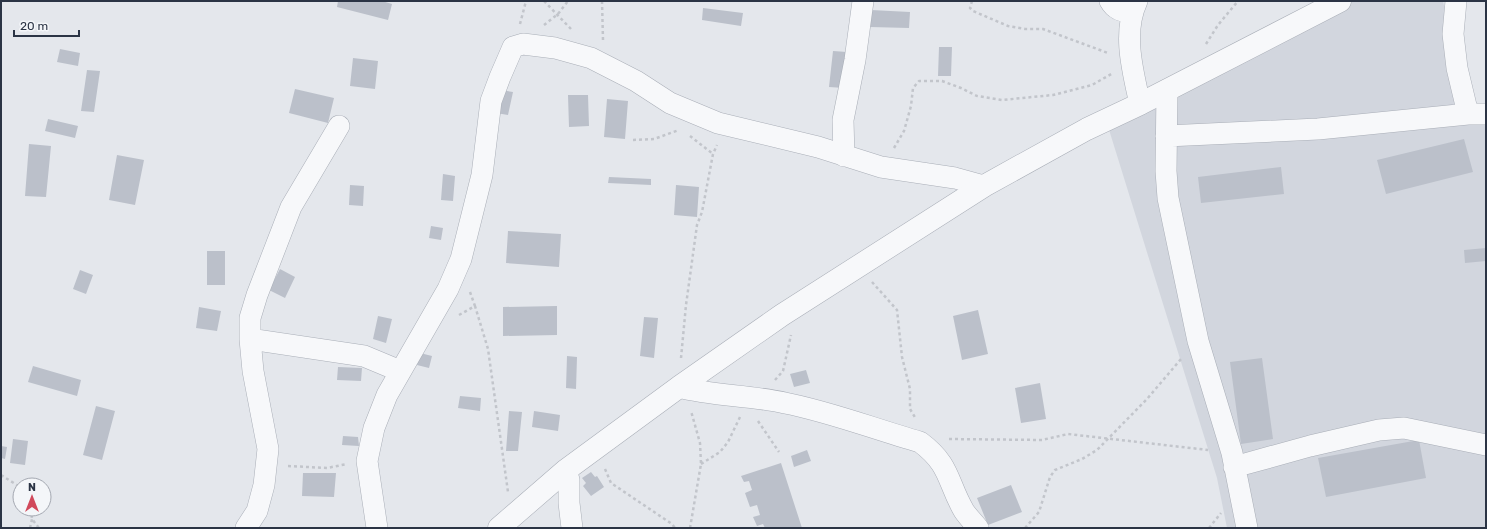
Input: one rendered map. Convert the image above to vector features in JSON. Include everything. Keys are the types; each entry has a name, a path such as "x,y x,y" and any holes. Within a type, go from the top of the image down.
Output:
{"street":[{"path":"844,156 842,137 843,120 855,60 863,1"},
{"path":"1110,1 1112,5 1121,12 1134,7"},
{"path":"505,522 566,470 679,386 782,315 984,186 1087,129 1140,104 1340,1"},
{"path":"1166,136 1318,129 1477,114 1457,68 1453,34 1456,1"},
{"path":"1134,7 1130,25 1131,62 1140,104"},
{"path":"377,528 367,461 374,428 387,396 448,288 461,259 482,175 491,101 513,47 523,44 555,48 601,62 636,81 670,103 706,118 734,127 811,145 881,167 955,178 984,186"},
{"path":"1167,90 1166,171 1168,198 1198,341 1233,460 1247,528"},
{"path":"246,528 257,511 268,464 268,449 253,371 250,318 257,295 291,207 339,126"},
{"path":"250,339 364,356 400,371"},
{"path":"679,386 697,392 759,398 818,410 920,442 933,452 946,469 964,511 978,528"},
{"path":"1233,460 1310,446 1379,430 1404,428 1486,445"},
{"path":"566,470 569,480 568,503 572,528"}],"path":[{"path":"523,44 558,14 568,1"},
{"path":"601,62 603,46 602,1"},
{"path":"972,1 970,8 973,11 1008,26 1025,29 1043,29 1131,62"},
{"path":"1190,78 1207,43 1218,25 1238,1"},
{"path":"881,167 904,131 911,106 913,88 919,82 942,82 987,99 1014,99 1038,95 1053,95 1092,85 1131,62"},
{"path":"679,386 686,305 697,225 702,212 713,154 718,143 734,127"},
{"path":"633,140 654,139 682,130"},
{"path":"687,134 713,154"},
{"path":"857,266 897,310 902,357 910,389 910,409 921,423"},
{"path":"456,316 475,306 488,349 505,522"},
{"path":"1025,528 1039,512 1050,477 1054,470 1082,459 1097,450 1147,399 1198,341"},
{"path":"690,409 700,443 701,464 690,528"},
{"path":"945,437 950,440 1042,440 1068,434 1108,438 1233,460"},
{"path":"268,464 327,468 367,461"},
{"path":"604,466 611,483 672,524 675,528"},
{"path":"1,475 12,482"},
{"path":"30,528 32,519"},
{"path":"32,519 39,528"}],"shaded area":[{"path":"1337,1 1443,1 1468,114 1486,113 1486,528 1227,528 1217,478 1106,120"}],"building":[{"path":"338,1 382,1 392,4 388,20 337,7"},
{"path":"703,8 743,13 741,26 702,20"},
{"path":"871,10 910,12 909,28 870,27"},
{"path":"939,47 952,47 951,76 938,76"},
{"path":"60,49 80,53 78,66 57,62"},
{"path":"833,51 847,52 844,88 829,87"},
{"path":"353,58 378,61 375,89 350,86"},
{"path":"87,70 100,71 94,112 81,111"},
{"path":"295,89 334,98 328,123 289,113"},
{"path":"501,90 513,92 508,115 496,113"},
{"path":"568,95 588,95 589,126 569,127"},
{"path":"607,99 628,101 625,139 604,137"},
{"path":"48,119 78,126 75,138 45,131"},
{"path":"1464,139 1473,172 1386,194 1377,160"},
{"path":"29,144 51,146 46,197 25,196"},
{"path":"117,155 144,160 135,205 109,200"},
{"path":"1281,167 1284,194 1201,203 1198,177"},
{"path":"443,174 455,176 453,201 441,200"},
{"path":"609,177 651,179 651,185 608,183"},
{"path":"350,185 364,186 363,206 349,205"},
{"path":"676,185 699,187 697,217 674,215"},
{"path":"431,226 443,228 441,240 429,238"},
{"path":"508,231 561,234 559,267 506,263"},
{"path":"1486,248 1486,261 1465,263 1464,250"},
{"path":"207,251 225,251 225,285 207,285"},
{"path":"280,269 295,277 285,298 269,290"},
{"path":"80,270 93,275 86,294 73,289"},
{"path":"557,306 557,335 503,336 503,307"},
{"path":"199,307 221,311 217,331 196,328"},
{"path":"978,310 988,354 962,360 953,316"},
{"path":"378,316 392,319 386,343 373,339"},
{"path":"644,317 658,318 654,358 640,356"},
{"path":"420,353 432,356 429,368 417,365"},
{"path":"567,356 577,357 576,389 566,388"},
{"path":"1262,358 1273,439 1241,444 1230,362"},
{"path":"33,366 81,380 77,396 28,382"},
{"path":"338,367 362,368 361,381 337,380"},
{"path":"806,370 810,383 794,387 790,374"},
{"path":"1040,383 1046,419 1021,423 1015,388"},
{"path":"460,396 481,398 480,411 458,408"},
{"path":"96,406 115,411 102,460 83,455"},
{"path":"509,411 522,412 518,451 506,451"},
{"path":"534,411 560,415 558,431 532,427"},
{"path":"343,436 358,437 359,446 342,445"},
{"path":"13,439 28,441 25,465 10,463"},
{"path":"1419,440 1426,478 1326,497 1318,458"},
{"path":"1,446 7,447 5,459 1,458"},
{"path":"807,450 811,461 794,467 791,456"},
{"path":"781,463 802,528 765,528 763,524 757,526 753,517 760,515 757,505 750,507 745,493 752,490 749,481 744,482 741,476"},
{"path":"591,472 595,477 597,476 604,487 591,496 583,486 586,483 582,478"},
{"path":"303,473 336,473 334,497 302,496"},
{"path":"1011,485 1022,512 988,525 977,498"}]}
